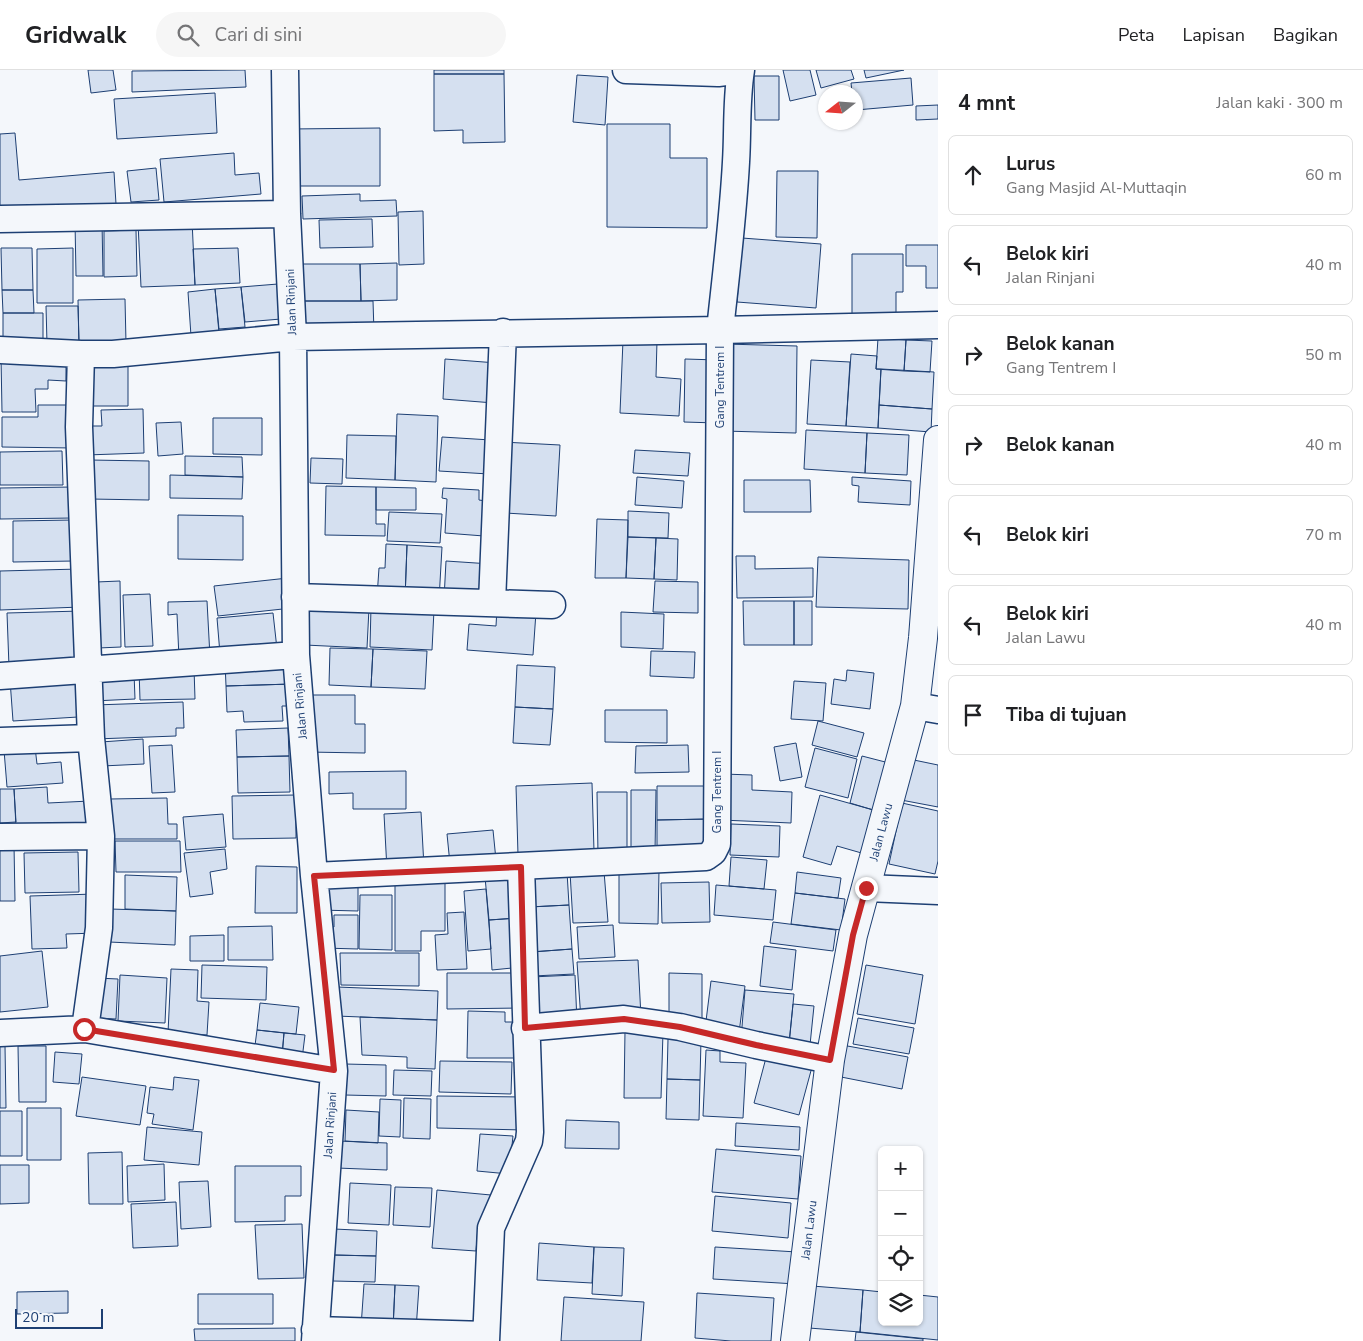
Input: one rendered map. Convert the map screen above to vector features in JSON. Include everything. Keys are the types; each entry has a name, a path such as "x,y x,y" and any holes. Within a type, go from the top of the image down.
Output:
{"street":[{"name":"Jalan Rinjani","path":"285,70 287,214 292,338 296,655 314,876 334,1070 315,1335"},
{"name":"Gang Tentrem I","path":"314,876 706,857 713,852 717,844 720,330 732,226 737,160 738,87 741,70 718,72 626,70"},
{"path":"0,219 287,214"},
{"path":"0,350 113,354 292,338 503,332 938,325"},
{"path":"492,603 503,332"},
{"path":"81,354 79,427 91,738 101,836 100,928 84,1029"},
{"name":"Jalan Lawu","path":"795,1341 830,1060 853,935 866,888 926,708 924,638 938,440"},
{"path":"295,597 552,605"},
{"path":"0,676 296,655"},
{"path":"0,741 91,738"},
{"path":"0,837 101,836"},
{"path":"315,1335 486,1338 491,1228 529,1141 530,1132 521,867"},
{"path":"866,888 938,891"},
{"path":"525,1028 624,1019 680,1027 830,1060"},
{"path":"0,1033 84,1029 334,1070"}],"building":[{"path":"88,70 113,70 116,90 91,93"},
{"path":"245,70 246,87 132,92 132,71"},
{"path":"434,70 504,70 504,74 434,74"},
{"path":"783,70 810,70 816,95 790,101"},
{"path":"816,70 851,70 854,79 832,85 820,85"},
{"path":"864,70 904,70 866,78"},
{"path":"434,74 504,74 505,142 463,143 463,130 434,131"},
{"path":"577,75 608,77 605,125 573,122"},
{"path":"754,76 779,76 779,120 755,120"},
{"path":"911,78 913,105 863,109 863,85 851,85 851,83"},
{"path":"215,93 217,133 117,139 114,99"},
{"path":"938,105 938,119 916,120 916,106"},
{"path":"607,124 670,124 670,158 707,158 707,228 607,227"},
{"path":"380,128 380,186 292,186 291,129"},
{"path":"15,133 19,180 114,172 116,204 0,214 0,134"},
{"path":"234,153 235,175 259,173 261,194 164,202 160,159"},
{"path":"156,168 159,200 131,202 127,171"},
{"path":"777,171 818,171 817,238 776,237"},
{"path":"360,194 360,201 396,200 397,216 303,219 302,196"},
{"path":"423,211 424,264 399,265 398,212"},
{"path":"372,219 373,247 320,248 319,220"},
{"path":"192,220 195,285 141,287 138,223"},
{"path":"75,221 102,221 103,276 76,276"},
{"path":"136,230 137,276 104,277 104,231"},
{"path":"742,238 821,244 816,308 737,302"},
{"path":"906,245 938,245 938,288 926,288 926,266 906,266"},
{"path":"1,248 32,248 33,290 2,290"},
{"path":"73,248 73,303 37,303 37,249"},
{"path":"238,248 240,283 195,285 193,249"},
{"path":"852,254 903,254 903,292 896,292 896,315 852,315"},
{"path":"397,263 397,300 361,301 360,264"},
{"path":"299,264 360,264 361,301 299,301"},
{"path":"278,284 281,319 245,322 241,287"},
{"path":"241,287 245,327 219,329 215,289"},
{"path":"215,289 219,333 191,336 188,292"},
{"path":"2,290 33,290 34,313 3,313"},
{"path":"125,299 126,343 79,344 78,300"},
{"path":"299,301 373,301 374,332 299,332"},
{"path":"46,306 78,306 79,344 47,344"},
{"path":"3,313 43,313 43,346 3,346"},
{"path":"878,338 906,340 904,371 876,369"},
{"path":"623,340 657,341 656,377 681,379 679,416 620,413"},
{"path":"906,340 932,341 930,372 904,371"},
{"path":"725,344 797,346 796,433 723,431"},
{"path":"851,354 877,356 876,369 881,369 878,428 846,426"},
{"path":"1,357 66,357 66,381 48,380 48,389 35,389 36,412 2,412"},
{"path":"445,359 497,363 494,403 443,399"},
{"path":"685,359 718,360 717,423 684,422"},
{"path":"82,360 128,360 128,406 82,406"},
{"path":"811,360 850,362 846,426 807,424"},
{"path":"881,369 934,372 932,409 879,405"},
{"path":"38,405 73,405 73,448 2,447 2,417 38,417"},
{"path":"879,405 932,409 931,432 878,428"},
{"path":"143,409 144,453 86,455 85,426 102,426 101,410"},
{"path":"397,414 438,416 436,482 395,480"},
{"path":"213,418 262,418 262,455 213,454"},
{"path":"181,422 183,454 158,456 156,423"},
{"path":"806,430 867,433 865,473 804,469"},
{"path":"867,433 909,435 907,475 865,473"},
{"path":"347,435 396,436 395,480 346,478"},
{"path":"442,437 491,440 489,474 439,471"},
{"path":"502,442 560,445 556,516 505,513"},
{"path":"635,450 690,453 688,476 633,473"},
{"path":"62,451 63,485 0,485 0,452"},
{"path":"185,456 242,457 243,477 185,475"},
{"path":"311,458 343,459 342,484 310,483"},
{"path":"90,460 149,461 149,500 90,499"},
{"path":"170,475 243,477 242,499 170,498"},
{"path":"637,477 684,481 682,508 635,505"},
{"path":"852,477 911,481 910,505 858,502 859,486 852,485"},
{"path":"744,480 810,480 811,512 744,512"},
{"path":"326,486 376,487 376,524 385,524 385,536 325,535"},
{"path":"73,487 73,518 0,519 0,488"},
{"path":"376,487 416,488 416,510 376,510"},
{"path":"443,488 479,490 479,500 486,501 484,536 445,533 447,499 442,498"},
{"path":"628,511 669,513 668,538 628,537"},
{"path":"389,512 442,514 440,543 387,541"},
{"path":"178,515 243,516 243,560 178,559"},
{"path":"597,519 628,520 626,578 595,578"},
{"path":"73,520 74,561 13,562 13,521"},
{"path":"628,537 656,538 654,579 626,578"},
{"path":"656,538 678,539 677,580 654,579"},
{"path":"386,544 407,545 405,599 377,597 379,568 385,568"},
{"path":"407,545 442,547 439,600 405,599"},
{"path":"736,556 755,556 755,569 813,568 813,597 737,598"},
{"path":"818,557 909,560 908,609 816,607"},
{"path":"446,561 491,564 489,601 444,599"},
{"path":"80,569 81,607 0,610 0,571"},
{"path":"288,578 292,608 218,616 214,586"},
{"path":"120,581 121,647 98,648 96,582"},
{"path":"655,581 698,582 698,613 653,612"},
{"path":"150,594 153,646 125,647 123,595"},
{"path":"207,601 210,657 179,658 177,614 168,615 168,602"},
{"path":"743,601 794,601 794,645 744,645"},
{"path":"794,601 812,601 812,645 794,645"},
{"path":"307,605 369,608 367,648 305,645"},
{"path":"371,607 434,610 432,650 370,647"},
{"path":"497,608 536,612 533,655 467,650 469,624 496,626"},
{"path":"81,611 83,664 9,667 7,613"},
{"path":"621,612 664,614 663,649 621,647"},
{"path":"273,613 277,649 220,654 217,618"},
{"path":"330,648 373,649 371,687 329,685"},
{"path":"373,649 427,651 425,689 371,687"},
{"path":"651,651 695,652 694,678 650,676"},
{"path":"291,660 292,684 226,686 225,662"},
{"path":"517,665 555,667 553,709 515,707"},
{"path":"194,668 195,699 140,700 139,669"},
{"path":"847,670 874,673 870,709 831,704 834,679 846,681"},
{"path":"134,673 135,699 93,701 92,674"},
{"path":"76,676 78,717 13,721 10,680"},
{"path":"794,681 826,683 823,721 791,719"},
{"path":"292,684 293,706 282,706 283,721 244,722 243,711 227,712 226,686"},
{"path":"307,695 355,695 355,724 365,724 365,753 307,752"},
{"path":"183,702 184,728 176,728 176,736 95,739 94,705"},
{"path":"515,707 553,709 550,745 513,743"},
{"path":"605,710 667,710 667,743 605,742"},
{"path":"818,721 864,733 857,757 812,745"},
{"path":"288,728 289,756 237,757 236,730"},
{"path":"143,739 144,764 102,766 101,742"},
{"path":"796,743 802,777 780,781 774,747"},
{"path":"172,745 175,792 152,793 149,746"},
{"path":"688,745 689,772 635,773 636,746"},
{"path":"35,747 37,764 61,762 63,783 7,787 4,750"},
{"path":"815,748 857,759 848,798 805,787"},
{"path":"289,756 290,792 238,793 237,757"},
{"path":"862,756 893,764 880,812 850,803"},
{"path":"909,759 938,765 938,807 901,800"},
{"path":"406,771 406,809 353,809 353,793 329,794 329,772"},
{"path":"723,774 752,775 752,790 792,792 791,823 721,820"},
{"path":"592,783 594,851 518,855 516,786"},
{"path":"657,786 709,786 709,819 657,820"},
{"path":"47,787 48,803 90,801 91,823 16,827 14,789"},
{"path":"0,789 14,789 16,822 0,823"},
{"path":"631,790 656,790 655,853 631,853"},
{"path":"597,792 627,792 627,856 598,855"},
{"path":"296,795 296,838 233,839 232,796"},
{"path":"820,795 877,811 865,854 837,846 831,865 803,857"},
{"path":"167,798 168,824 177,824 177,839 110,839 110,799"},
{"path":"902,803 938,811 938,861 935,874 889,864"},
{"path":"421,812 424,867 387,870 384,814"},
{"path":"223,814 226,847 186,850 183,817"},
{"path":"709,819 709,854 657,854 657,820"},
{"path":"731,824 780,826 779,857 730,855"},
{"path":"493,830 496,860 450,864 447,834"},
{"path":"115,841 180,841 181,872 116,872"},
{"path":"0,845 14,845 15,901 0,901"},
{"path":"225,849 227,869 210,872 213,894 190,897 184,853"},
{"path":"78,852 79,892 25,893 24,853"},
{"path":"731,857 767,860 764,889 729,886"},
{"path":"256,866 297,867 297,913 255,913"},
{"path":"619,870 659,870 658,924 619,923"},
{"path":"604,871 608,922 573,923 570,872"},
{"path":"567,872 569,905 529,907 527,875"},
{"path":"797,872 841,878 838,898 795,893"},
{"path":"125,875 177,877 176,911 125,909"},
{"path":"515,875 518,918 489,920 485,877"},
{"path":"320,881 358,882 358,911 319,910"},
{"path":"395,881 445,881 445,931 421,931 421,951 395,951"},
{"path":"709,882 710,922 662,923 661,883"},
{"path":"716,885 776,890 773,920 714,915"},
{"path":"486,889 491,949 468,951 464,891"},
{"path":"795,893 845,899 841,930 791,924"},
{"path":"95,894 97,933 66,934 67,948 32,949 30,896"},
{"path":"360,895 392,895 392,950 359,949"},
{"path":"569,905 572,949 531,952 529,907"},
{"path":"110,909 176,911 175,945 109,942"},
{"path":"464,912 467,969 437,970 435,935 448,934 447,913"},
{"path":"334,915 358,915 358,949 323,948 324,927 334,927"},
{"path":"518,918 522,967 492,970 489,920"},
{"path":"773,922 836,930 833,951 770,943"},
{"path":"613,925 615,957 579,959 577,927"},
{"path":"272,926 273,960 228,960 228,927"},
{"path":"224,935 224,961 190,961 190,936"},
{"path":"764,946 796,950 792,990 760,986"},
{"path":"572,949 574,974 533,976 531,952"},
{"path":"42,951 48,1007 0,1012 0,956"},
{"path":"340,953 419,953 419,986 341,985"},
{"path":"638,960 641,1017 581,1020 577,962"},
{"path":"202,965 267,967 266,1000 201,998"},
{"path":"866,965 923,975 915,1024 857,1014"},
{"path":"171,969 198,970 197,1001 209,1002 207,1035 168,1033"},
{"path":"447,973 520,973 521,1008 447,1009"},
{"path":"669,973 702,974 702,1023 669,1023"},
{"path":"120,975 167,978 165,1023 118,1021"},
{"path":"575,975 577,1022 533,1024 531,977"},
{"path":"97,978 118,979 116,1019 94,1018"},
{"path":"711,981 745,986 739,1033 705,1029"},
{"path":"337,987 438,991 437,1020 336,1016"},
{"path":"745,990 794,994 789,1044 741,1039"},
{"path":"260,1003 299,1007 296,1034 257,1030"},
{"path":"793,1004 814,1006 810,1045 789,1044"},
{"path":"468,1011 505,1012 505,1022 521,1022 521,1058 467,1058"},
{"path":"360,1017 437,1020 435,1069 407,1068 407,1057 362,1055"},
{"path":"858,1018 914,1028 909,1054 853,1044"},
{"path":"257,1030 284,1033 282,1056 254,1053"},
{"path":"625,1031 663,1032 661,1098 624,1098"},
{"path":"284,1033 305,1035 302,1059 282,1056"},
{"path":"668,1039 701,1040 700,1080 667,1079"},
{"path":"842,1045 908,1057 902,1089 836,1076"},
{"path":"0,1046 5,1046 6,1108 0,1108"},
{"path":"18,1046 46,1046 46,1102 19,1102"},
{"path":"706,1050 720,1051 720,1062 746,1063 743,1118 703,1116"},
{"path":"55,1052 82,1054 79,1084 53,1082"},
{"path":"767,1054 812,1067 799,1115 754,1103"},
{"path":"440,1061 512,1062 511,1094 439,1092"},
{"path":"345,1064 386,1065 386,1096 345,1095"},
{"path":"394,1070 432,1071 431,1096 393,1095"},
{"path":"82,1077 146,1086 140,1125 76,1116"},
{"path":"174,1077 199,1080 193,1130 152,1124 154,1114 147,1113 150,1087 173,1090"},
{"path":"667,1079 700,1080 699,1120 666,1119"},
{"path":"437,1096 524,1097 524,1130 437,1128"},
{"path":"404,1098 431,1099 430,1139 403,1138"},
{"path":"380,1099 401,1100 400,1137 379,1136"},
{"path":"27,1108 61,1108 61,1160 27,1160"},
{"path":"346,1110 379,1112 378,1143 345,1141"},
{"path":"0,1111 22,1111 22,1156 0,1156"},
{"path":"566,1120 619,1122 619,1149 565,1148"},
{"path":"736,1123 800,1127 799,1150 735,1146"},
{"path":"147,1127 202,1132 199,1165 144,1160"},
{"path":"480,1134 513,1136 509,1174 477,1171"},
{"path":"338,1141 387,1143 387,1170 337,1168"},
{"path":"716,1149 801,1156 798,1199 712,1192"},
{"path":"122,1152 123,1204 89,1204 88,1153"},
{"path":"164,1164 165,1200 128,1202 127,1166"},
{"path":"0,1165 29,1165 29,1203 0,1204"},
{"path":"235,1166 301,1166 301,1196 285,1196 285,1221 235,1222"},
{"path":"208,1181 211,1227 181,1229 179,1182"},
{"path":"350,1183 391,1185 389,1225 348,1223"},
{"path":"395,1187 432,1188 430,1227 393,1225"},
{"path":"437,1190 491,1195 488,1228 478,1227 476,1251 432,1248"},
{"path":"715,1196 791,1203 788,1238 712,1231"},
{"path":"176,1202 178,1246 133,1248 131,1204"},
{"path":"302,1224 304,1278 258,1279 255,1225"},
{"path":"334,1229 377,1231 376,1256 334,1255"},
{"path":"539,1243 594,1247 592,1283 537,1280"},
{"path":"594,1247 624,1248 622,1296 592,1294"},
{"path":"715,1247 797,1252 796,1284 713,1279"},
{"path":"334,1255 376,1256 375,1282 333,1281"},
{"path":"364,1284 395,1285 393,1329 361,1327"},
{"path":"395,1285 419,1286 416,1330 393,1329"},
{"path":"812,1286 863,1290 860,1332 809,1328"},
{"path":"863,1290 878,1292 878,1326 923,1326 923,1295 938,1297 938,1340 860,1332"},
{"path":"68,1291 68,1313 17,1314 17,1292"},
{"path":"697,1293 774,1298 771,1341 731,1341 695,1338"},
{"path":"198,1294 273,1294 273,1324 198,1324"},
{"path":"564,1297 644,1302 641,1341 561,1341"},
{"path":"295,1328 295,1341 195,1341 194,1329"},
{"path":"856,1332 923,1339 923,1341 855,1341"}],"route":[{"path":"84,1029 334,1070 314,876 521,867 525,1028 624,1019 680,1027 830,1060 853,935 866,888"}]}
